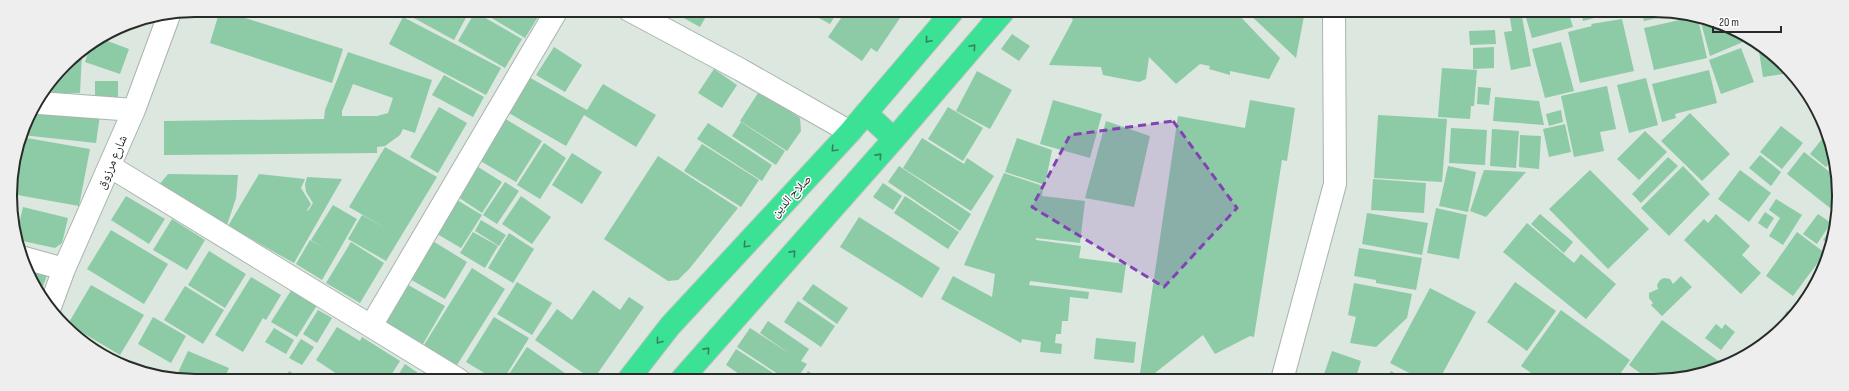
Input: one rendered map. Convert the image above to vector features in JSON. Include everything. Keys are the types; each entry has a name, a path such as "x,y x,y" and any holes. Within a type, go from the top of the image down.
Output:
{"highway":[{"name":"صلاح الدين","path":"633,374 670,326 850,132 948,17"},
{"path":"686,374 894,139 999,17"},
{"path":"866,113 894,139"}],"street":[{"path":"371,326 553,17"},
{"path":"642,17 741,70 850,132"},
{"path":"1284,374 1335,184 1334,17"},
{"name":"شارع مرزوق","path":"52,301 64,269 111,167 167,19"},
{"path":"43,103 134,110"},
{"path":"111,167 449,374"},
{"path":"29,259 64,269"}],"highlighted area":[{"path":"1173,121 1237,208 1164,287 1032,207 1070,135"}],"building":[{"path":"218,17 242,17 343,49 332,83 210,43"},
{"path":"403,17 501,68 486,95 389,44"},
{"path":"412,17 466,17 454,40"},
{"path":"472,17 484,17 522,39 505,68 458,41"},
{"path":"490,17 538,17 525,38"},
{"path":"682,17 706,17 700,27"},
{"path":"817,17 834,17 830,24"},
{"path":"842,17 900,18 877,52 871,48 862,61 828,37"},
{"path":"1070,17 1241,17 1280,58 1269,79 1230,71 1230,75 1209,69 1210,66 1200,64 1176,84 1149,57 1146,79 1139,82 1103,75 1101,67 1049,65 1073,20"},
{"path":"1252,17 1304,17 1296,58"},
{"path":"1510,17 1522,17 1531,66 1511,70 1504,32 1512,31"},
{"path":"1526,17 1570,17 1573,27 1532,38"},
{"path":"1582,17 1598,17 1583,21"},
{"path":"1643,17 1662,17 1644,21"},
{"path":"1622,19 1634,71 1580,83 1568,32 1592,26 1591,24"},
{"path":"1682,19 1699,23 1707,58 1654,70 1644,28"},
{"path":"1701,23 1711,26 1744,42 1710,56"},
{"path":"1495,30 1496,44 1470,45 1469,31"},
{"path":"1012,34 1030,46 1019,61 1001,49"},
{"path":"107,41 129,49 120,74 85,62 88,53"},
{"path":"1561,42 1574,91 1545,98 1532,49"},
{"path":"554,47 582,65 565,92 536,75"},
{"path":"1494,47 1494,68 1473,69 1473,48"},
{"path":"1741,48 1754,82 1721,94 1709,60"},
{"path":"348,52 432,80 415,133 403,129 400,135 385,146 377,147 377,153 164,155 164,121 324,119 325,110","holes":["353,84 393,98 388,113 377,116 342,116 342,111"]},
{"path":"1759,52 1784,74 1763,77"},
{"path":"82,58 80,93 52,93 52,89 61,78"},
{"path":"1442,68 1477,70 1474,106 1471,106 1470,119 1438,117"},
{"path":"714,69 737,85 722,108 698,93"},
{"path":"1709,70 1717,103 1675,114 1676,118 1662,122 1652,84"},
{"path":"977,71 1012,90 990,129 956,111"},
{"path":"444,75 484,97 473,117 432,95"},
{"path":"527,76 587,110 603,84 656,115 636,147 584,115 566,146 507,112"},
{"path":"1646,78 1658,125 1629,133 1617,85"},
{"path":"95,81 118,81 118,100 95,100"},
{"path":"1607,86 1616,129 1600,132 1604,151 1574,157 1561,96"},
{"path":"1478,87 1491,88 1489,105 1477,104"},
{"path":"760,90 800,118 801,131 787,151 740,121"},
{"path":"1495,97 1539,101 1544,125 1493,121"},
{"path":"1053,100 1102,114 1090,158 1040,144"},
{"path":"1250,100 1295,108 1287,161 1282,160 1254,337 1250,336 1215,354 1203,335 1155,373 1140,374 1178,116 1245,128"},
{"path":"439,107 467,123 438,173 410,157"},
{"path":"948,107 983,128 963,161 928,139"},
{"path":"40,108 100,115 96,143 27,136"},
{"path":"1561,110 1563,122 1549,126 1546,114"},
{"path":"1690,113 1730,154 1702,181 1661,141"},
{"path":"1378,115 1447,119 1442,182 1374,178"},
{"path":"504,118 542,141 516,182 479,160"},
{"path":"1106,121 1150,136 1134,207 1085,198"},
{"path":"741,122 785,151 776,165 732,136"},
{"path":"708,123 772,165 762,181 697,139"},
{"path":"1565,124 1571,152 1549,157 1543,129"},
{"path":"1781,126 1803,143 1782,169 1760,152"},
{"path":"1451,128 1487,130 1485,165 1449,163"},
{"path":"1492,129 1519,131 1516,168 1490,166"},
{"path":"1645,131 1667,152 1639,180 1617,159"},
{"path":"1520,135 1541,136 1539,169 1519,167"},
{"path":"26,138 90,149 79,206 17,195 20,161"},
{"path":"922,138 964,164 967,158 994,176 971,211 903,168"},
{"path":"1017,138 1052,150 1045,185 1005,172"},
{"path":"1823,138 1829,163 1826,167 1810,154"},
{"path":"544,143 566,158 540,199 517,185"},
{"path":"702,144 759,180 741,207 684,171"},
{"path":"385,147 437,177 386,261 348,239 362,215 389,230 349,207"},
{"path":"1804,152 1830,172 1832,184 1832,206 1830,208 1787,174"},
{"path":"572,153 602,172 582,204 552,185"},
{"path":"1760,155 1781,172 1771,186 1749,168"},
{"path":"658,156 738,208 690,268 678,280 668,281 604,239"},
{"path":"1668,157 1678,166 1641,203 1632,194"},
{"path":"475,165 502,182 482,213 455,195"},
{"path":"899,166 971,214 960,231 888,182"},
{"path":"1448,166 1476,172 1468,212 1439,206"},
{"path":"1683,166 1710,194 1669,236 1641,208"},
{"path":"1484,170 1526,172 1486,217 1470,211"},
{"path":"1590,170 1649,229 1608,269 1549,209"},
{"path":"1740,170 1771,193 1749,222 1718,199"},
{"path":"1004,173 1043,186 1042,196 1085,201 1080,243 1036,238 1036,240 1081,246 1079,258 1126,264 1122,293 1030,281 1029,285 1089,292 1088,299 1070,297 1068,321 1062,321 1061,334 1056,334 1055,343 1062,344 1061,354 1040,352 1041,342 1022,339 1021,343 941,299 953,276 992,297 995,274 964,265"},
{"path":"168,174 238,175 236,198 227,225 159,185"},
{"path":"259,174 305,179 301,188 311,204 307,210 308,211 313,203 306,192 305,184 307,177 342,179 294,263 228,226"},
{"path":"1373,179 1426,183 1424,213 1371,210"},
{"path":"505,182 519,191 497,224 483,215"},
{"path":"883,183 902,196 893,210 873,197"},
{"path":"126,196 165,219 149,244 111,220"},
{"path":"521,196 551,217 532,244 502,224"},
{"path":"905,196 959,232 948,249 894,213"},
{"path":"452,197 482,215 461,248 432,231"},
{"path":"1776,199 1802,215 1783,245 1769,236 1780,218 1769,210"},
{"path":"333,205 357,219 322,280 296,264 310,240 325,249 311,240"},
{"path":"23,207 68,218 62,243 55,248 23,241 19,223"},
{"path":"1436,208 1467,215 1459,259 1427,253"},
{"path":"1765,212 1774,218 1767,229 1758,223"},
{"path":"1367,213 1428,223 1422,255 1362,244"},
{"path":"1540,214 1573,242 1564,253 1531,224"},
{"path":"1716,214 1750,246 1742,255 1761,273 1741,294 1684,240 1704,219 1708,223"},
{"path":"1818,214 1830,222 1829,225 1817,244 1803,234"},
{"path":"859,217 940,268 922,298 840,247"},
{"path":"172,219 205,240 187,270 153,250"},
{"path":"481,220 506,235 499,246 475,231"},
{"path":"1527,223 1574,263 1581,254 1616,284 1586,319 1503,252"},
{"path":"111,230 168,264 144,304 87,269"},
{"path":"473,232 498,246 485,268 460,253"},
{"path":"1797,232 1823,252 1820,260 1793,296 1766,276"},
{"path":"1828,232 1826,242 1823,240"},
{"path":"509,233 534,249 513,283 488,268"},
{"path":"431,240 467,262 445,299 408,278"},
{"path":"351,242 384,263 360,303 326,283"},
{"path":"1359,248 1422,258 1416,290 1376,283 1376,280 1354,276"},
{"path":"209,251 246,274 225,308 188,285"},
{"path":"472,268 505,289 457,365 424,345"},
{"path":"34,270 47,275 43,288"},
{"path":"1681,276 1692,287 1662,316 1651,305 1653,303 1649,298 1649,293 1658,289 1657,285 1660,280 1664,278 1670,279 1673,284"},
{"path":"251,277 281,295 266,320 263,318 243,352 215,335"},
{"path":"403,282 445,306 423,344 381,320"},
{"path":"517,282 552,303 532,335 497,314"},
{"path":"1515,282 1556,311 1527,351 1487,322"},
{"path":"1354,283 1412,294 1407,318 1376,347 1350,343 1356,317 1348,315"},
{"path":"813,284 848,308 837,324 802,299"},
{"path":"91,285 144,315 120,355 78,330 69,322"},
{"path":"185,286 224,310 203,344 164,320"},
{"path":"1430,288 1476,312 1442,374 1411,374 1390,363"},
{"path":"292,289 317,305 297,337 271,322"},
{"path":"593,290 620,310 629,297 644,307 597,374 584,374 535,340 557,309 572,320"},
{"path":"798,301 835,326 821,347 784,322"},
{"path":"318,310 332,318 317,343 303,334"},
{"path":"1561,310 1630,360 1620,374 1532,374 1521,366"},
{"path":"1787,311 1789,312 1788,313 1780,322"},
{"path":"153,317 186,336 171,363 138,344"},
{"path":"494,317 529,338 507,374 486,374 466,362"},
{"path":"1662,320 1719,361 1688,371 1665,374 1641,374 1629,365"},
{"path":"768,321 809,349 801,361 807,364 800,374 778,374 737,347 750,328 792,355 760,333"},
{"path":"1716,324 1722,329 1725,324 1735,332 1721,350 1705,338"},
{"path":"337,327 360,341 362,337 400,361 392,374 337,374 316,360"},
{"path":"274,328 294,340 286,354 265,342"},
{"path":"1096,338 1136,342 1134,363 1094,359"},
{"path":"301,339 314,347 302,365 289,358"},
{"path":"527,347 566,374 509,374"},
{"path":"736,349 775,374 739,374 726,365"},
{"path":"188,351 229,368 226,374 178,373"},
{"path":"1332,351 1361,361 1357,374 1324,374"},
{"path":"405,364 419,374 399,374"},
{"path":"289,371 294,374 287,374"},
{"path":"1391,371 1396,374 1389,374"}]}
